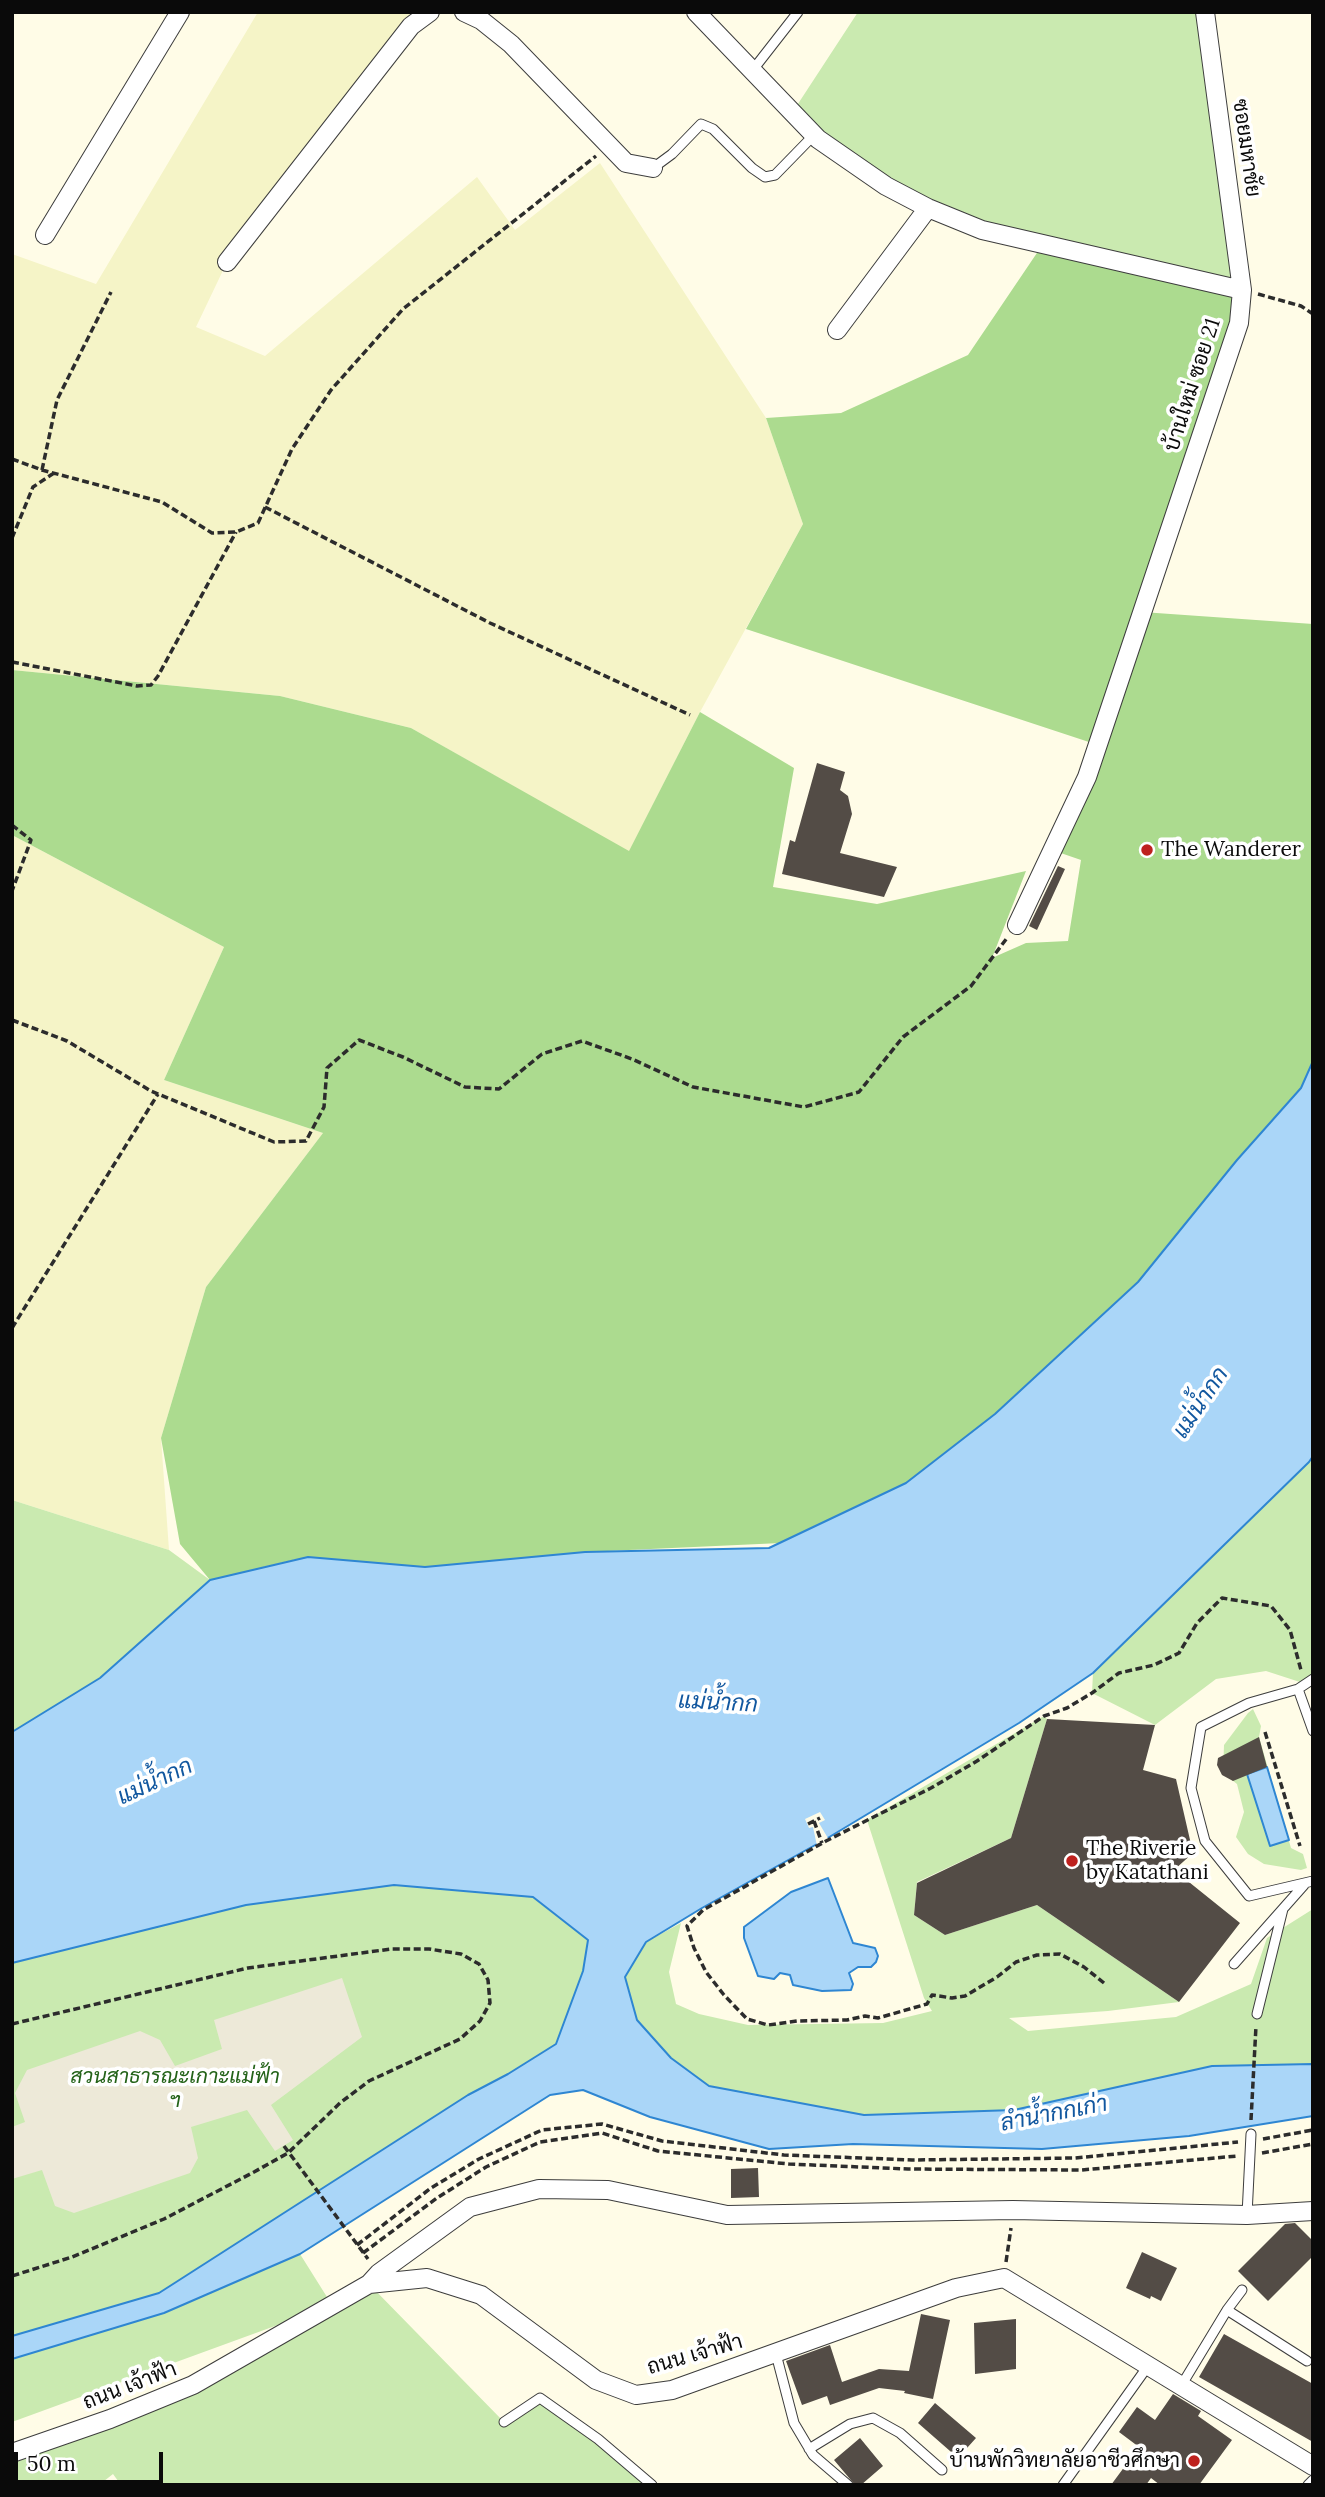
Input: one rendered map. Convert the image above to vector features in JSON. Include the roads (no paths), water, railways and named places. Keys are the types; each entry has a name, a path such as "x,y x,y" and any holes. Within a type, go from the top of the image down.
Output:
{"street":[{"path":"45,235 180,12"},
{"path":"227,262 411,26 430,12"},
{"path":"696,12 814,135 886,186 928,208 982,230 1242,290"},
{"name":"ซอยมหาชัย","path":"1205,12 1242,290"},
{"path":"477,15 511,44 626,163 653,169"},
{"path":"836,330 928,208"},
{"name":"บ้านใหม่ ซอย 21","path":"1017,925 1087,777 1239,323 1242,290"},
{"path":"374,2279 470,2207 539,2189 608,2190 727,2215 1013,2210 1247,2215 1313,2211"},
{"name":"ถนน เจ้าฟ้า","path":"12,2454 110,2419 193,2385 374,2279 427,2278 481,2295 596,2380 636,2395 672,2390 956,2288 1004,2278 1148,2366"},
{"path":"1148,2366 1313,2466"}],"lane":[{"path":"752,71 799,12"},
{"path":"653,169 673,154 701,124 713,129 752,168 765,177 775,175 814,135"},
{"path":"1308,1883 1249,1896 1205,1842 1191,1788 1201,1727 1249,1703 1306,1684 1313,1731"},
{"path":"1234,1964 1308,1883"},
{"path":"1257,2014 1283,1909"},
{"path":"1247,2215 1250,2138"},
{"path":"1181,2386 1242,2290"},
{"path":"1227,2310 1307,2361"},
{"path":"776,2354 794,2423 813,2455 848,2485"},
{"path":"1063,2485 1148,2366"},
{"path":"505,2422 540,2398 598,2439 652,2485"},
{"path":"809,2449 850,2424 873,2418 900,2433 942,2470"},
{"path":"1308,2485 1313,2480"}],"water":[{"path":"1313,1061 1313,1456 1309,1462 1093,1673 1019,1723 826,1839 646,1942 625,1977 637,2020 671,2058 709,2086 864,2115 1014,2110 1212,2066 1313,2064 1313,2116 1189,2136 1042,2149 853,2144 769,2149 650,2117 583,2090 550,2095 300,2254 164,2313 12,2359 12,2336 159,2293 468,2095 556,2044 583,1971 588,1940 533,1897 394,1885 246,1905 12,1963 12,1732 100,1678 210,1580 308,1557 425,1567 585,1552 769,1548 906,1483 995,1414 1138,1282 1237,1160 1301,1088"},
{"path":"1267,1767 1289,1840 1270,1846 1247,1774"},
{"path":"828,1878 853,1943 875,1948 878,1956 876,1962 871,1967 858,1967 849,1973 853,1984 851,1990 822,1991 793,1985 790,1975 780,1973 774,1979 758,1976 744,1938 744,1927 791,1892"}],"place":[{"name":"The Wanderer","path":"1147,850"},
{"name":"The Riverie by Katathani","path":"1072,1861"},
{"name":"บ้านพักวิทยาลัยอาชีวศึกษา","path":"1194,2461"}],"water label":[{"name":"แม่น้ำกก","path":"1201,1403"},
{"name":"แม่น้ำกก","path":"718,1703"},
{"name":"แม่น้ำกก","path":"155,1782"},
{"name":"ลำน้ำกกเก่า","path":"1054,2114"}],"park label":[{"name":"สวนสาธารณะเกาะแม่ฟ้า ฯ","path":"175,2089"}]}
